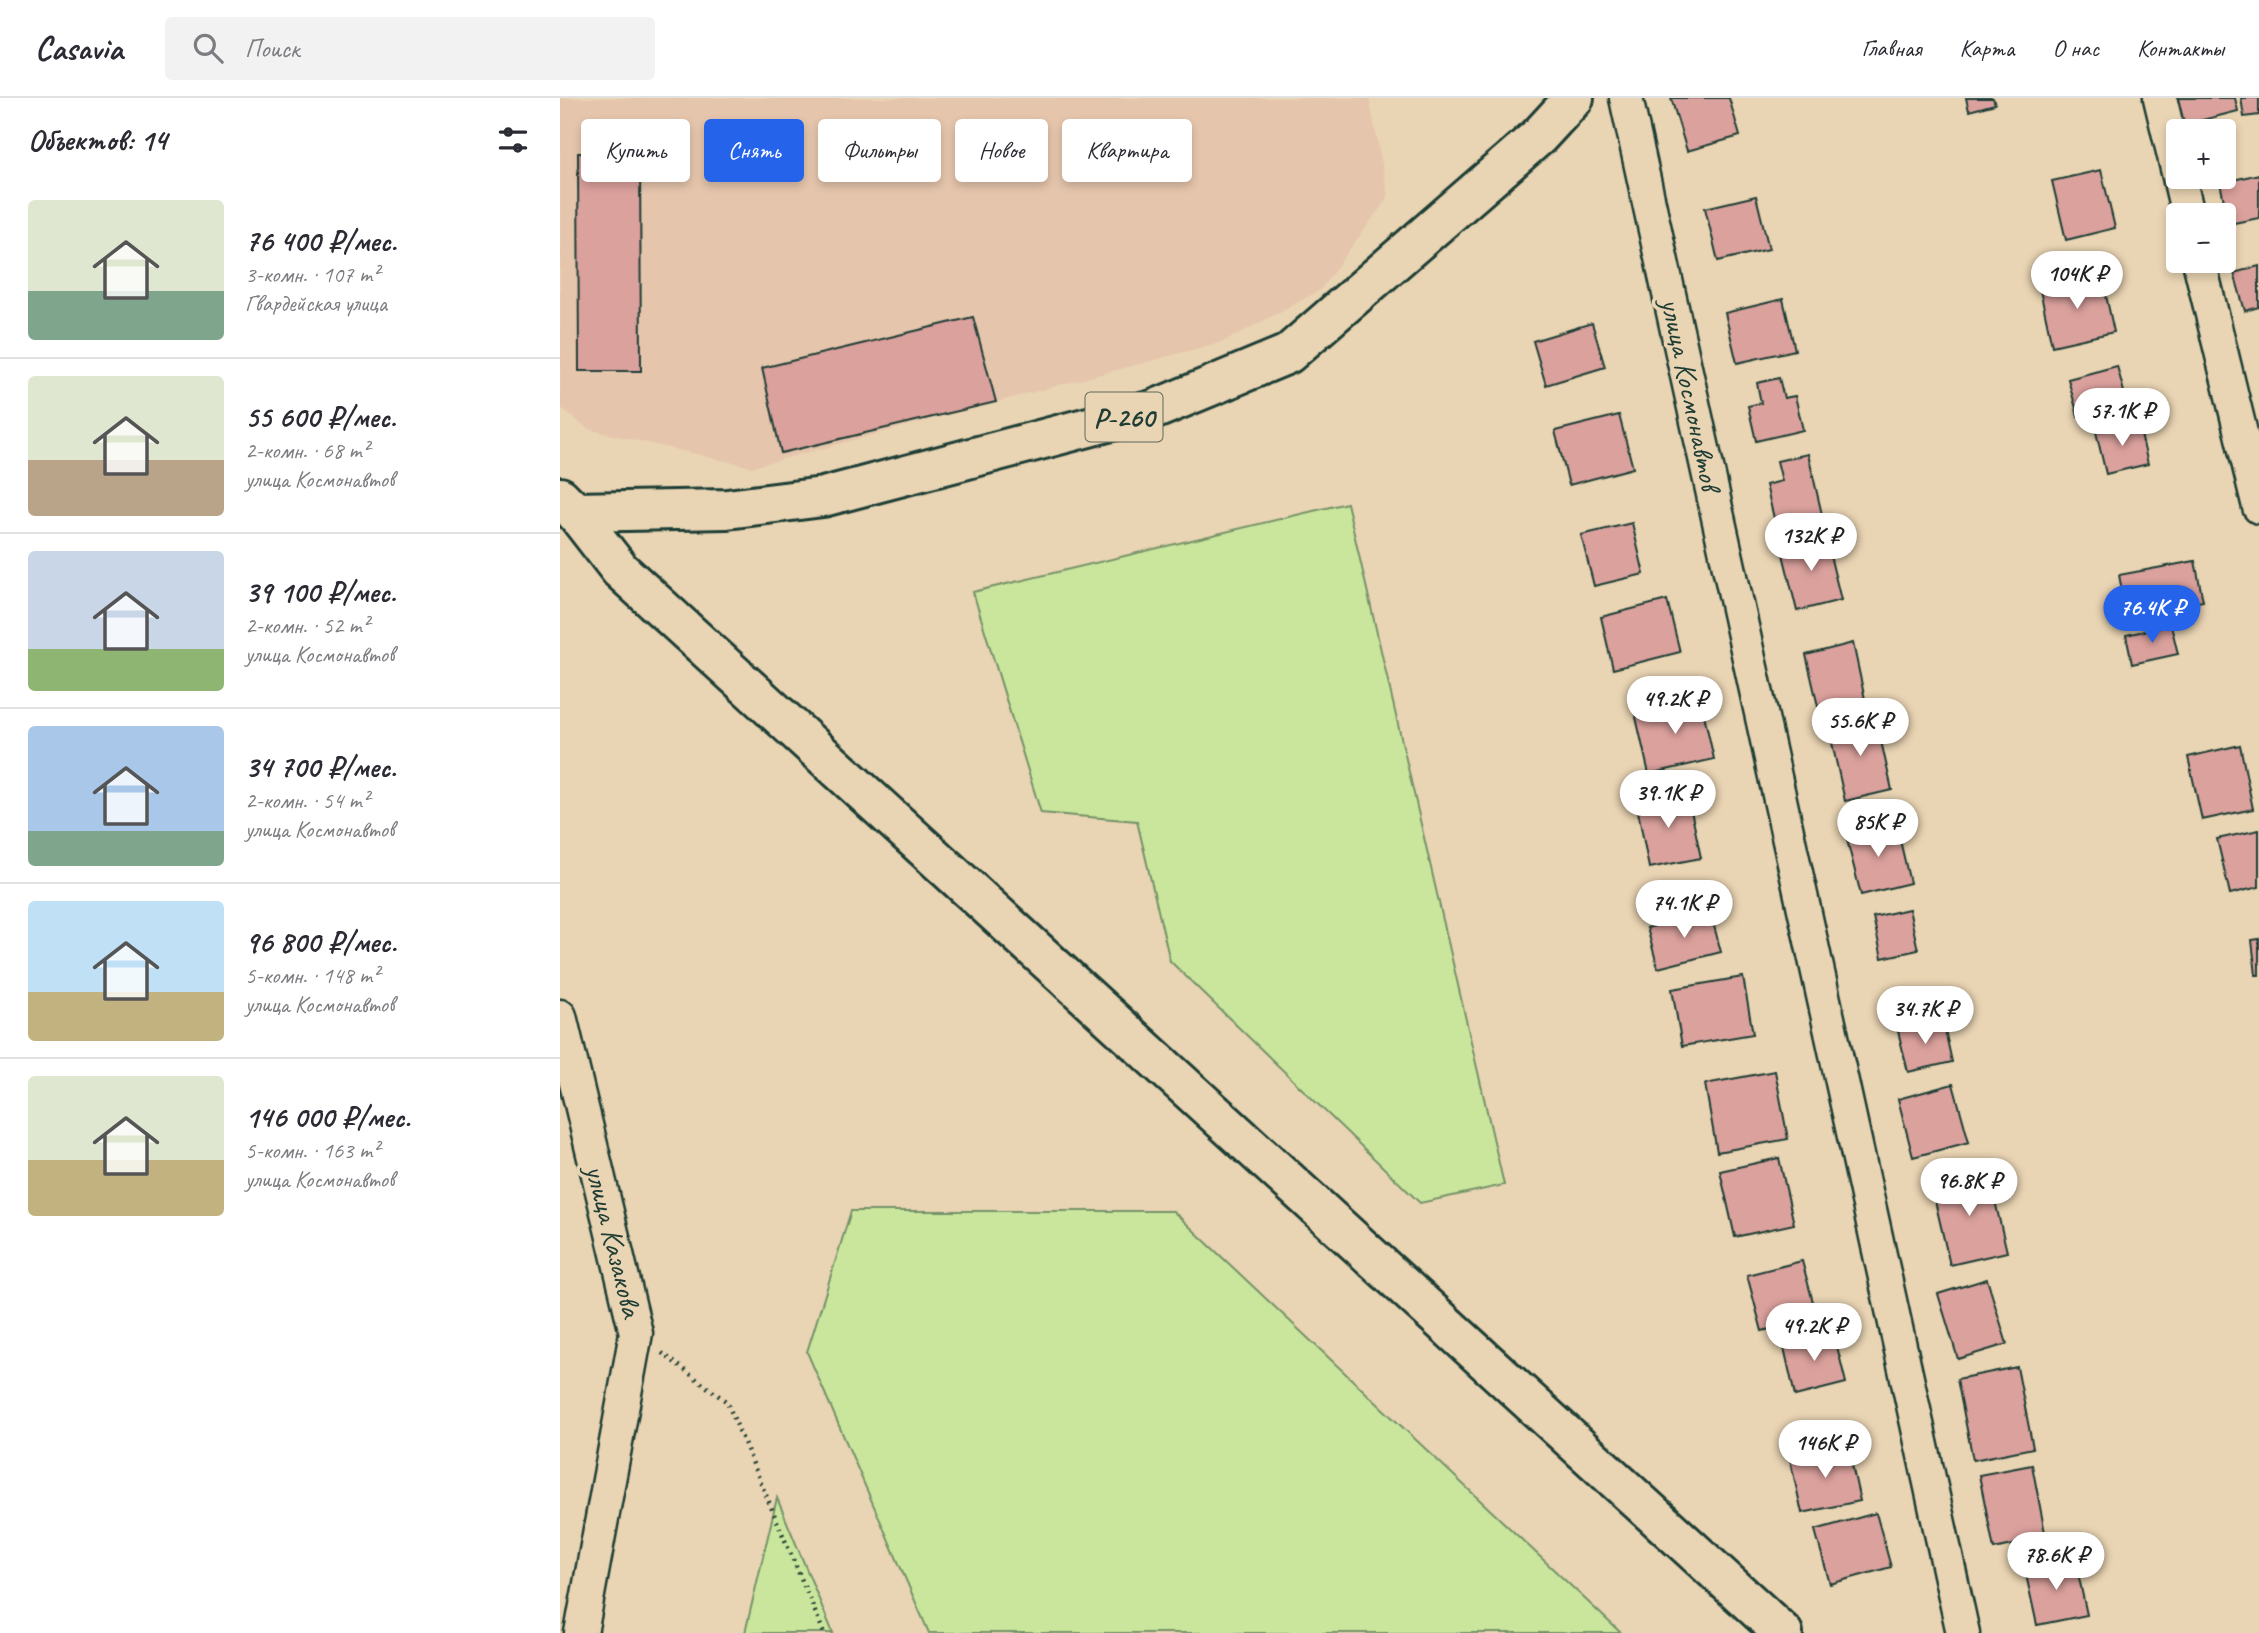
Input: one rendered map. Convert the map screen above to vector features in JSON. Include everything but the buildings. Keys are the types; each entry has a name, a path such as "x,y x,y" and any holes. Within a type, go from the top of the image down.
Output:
{"main road":[{"name":"Р-260","path":"565,511 727,509 823,497 1153,410 1288,354 1539,136 1574,98"},
{"path":"565,511 620,570 1783,1633"}],"street":[{"name":"улица Космонавтов","path":"1626,98 1963,1633"},
{"path":"2160,98 2166,123"},
{"path":"2202,273 2259,507"},
{"name":"улица Казакова","path":"560,1016 636,1333 581,1633"}],"path":[{"path":"636,1333 727,1402 824,1633"}],"shaded area":[{"path":"560,98 1369,98 1388,197 1320,290 1225,341 752,467 588,429 560,407"}],"green space":[{"path":"1347,503 1504,1185 1420,1203 1170,961 1137,821 1041,813 973,592"},
{"path":"851,1211 1173,1211 1621,1633 929,1633 807,1352"},
{"path":"777,1498 833,1633 745,1633"}]}
